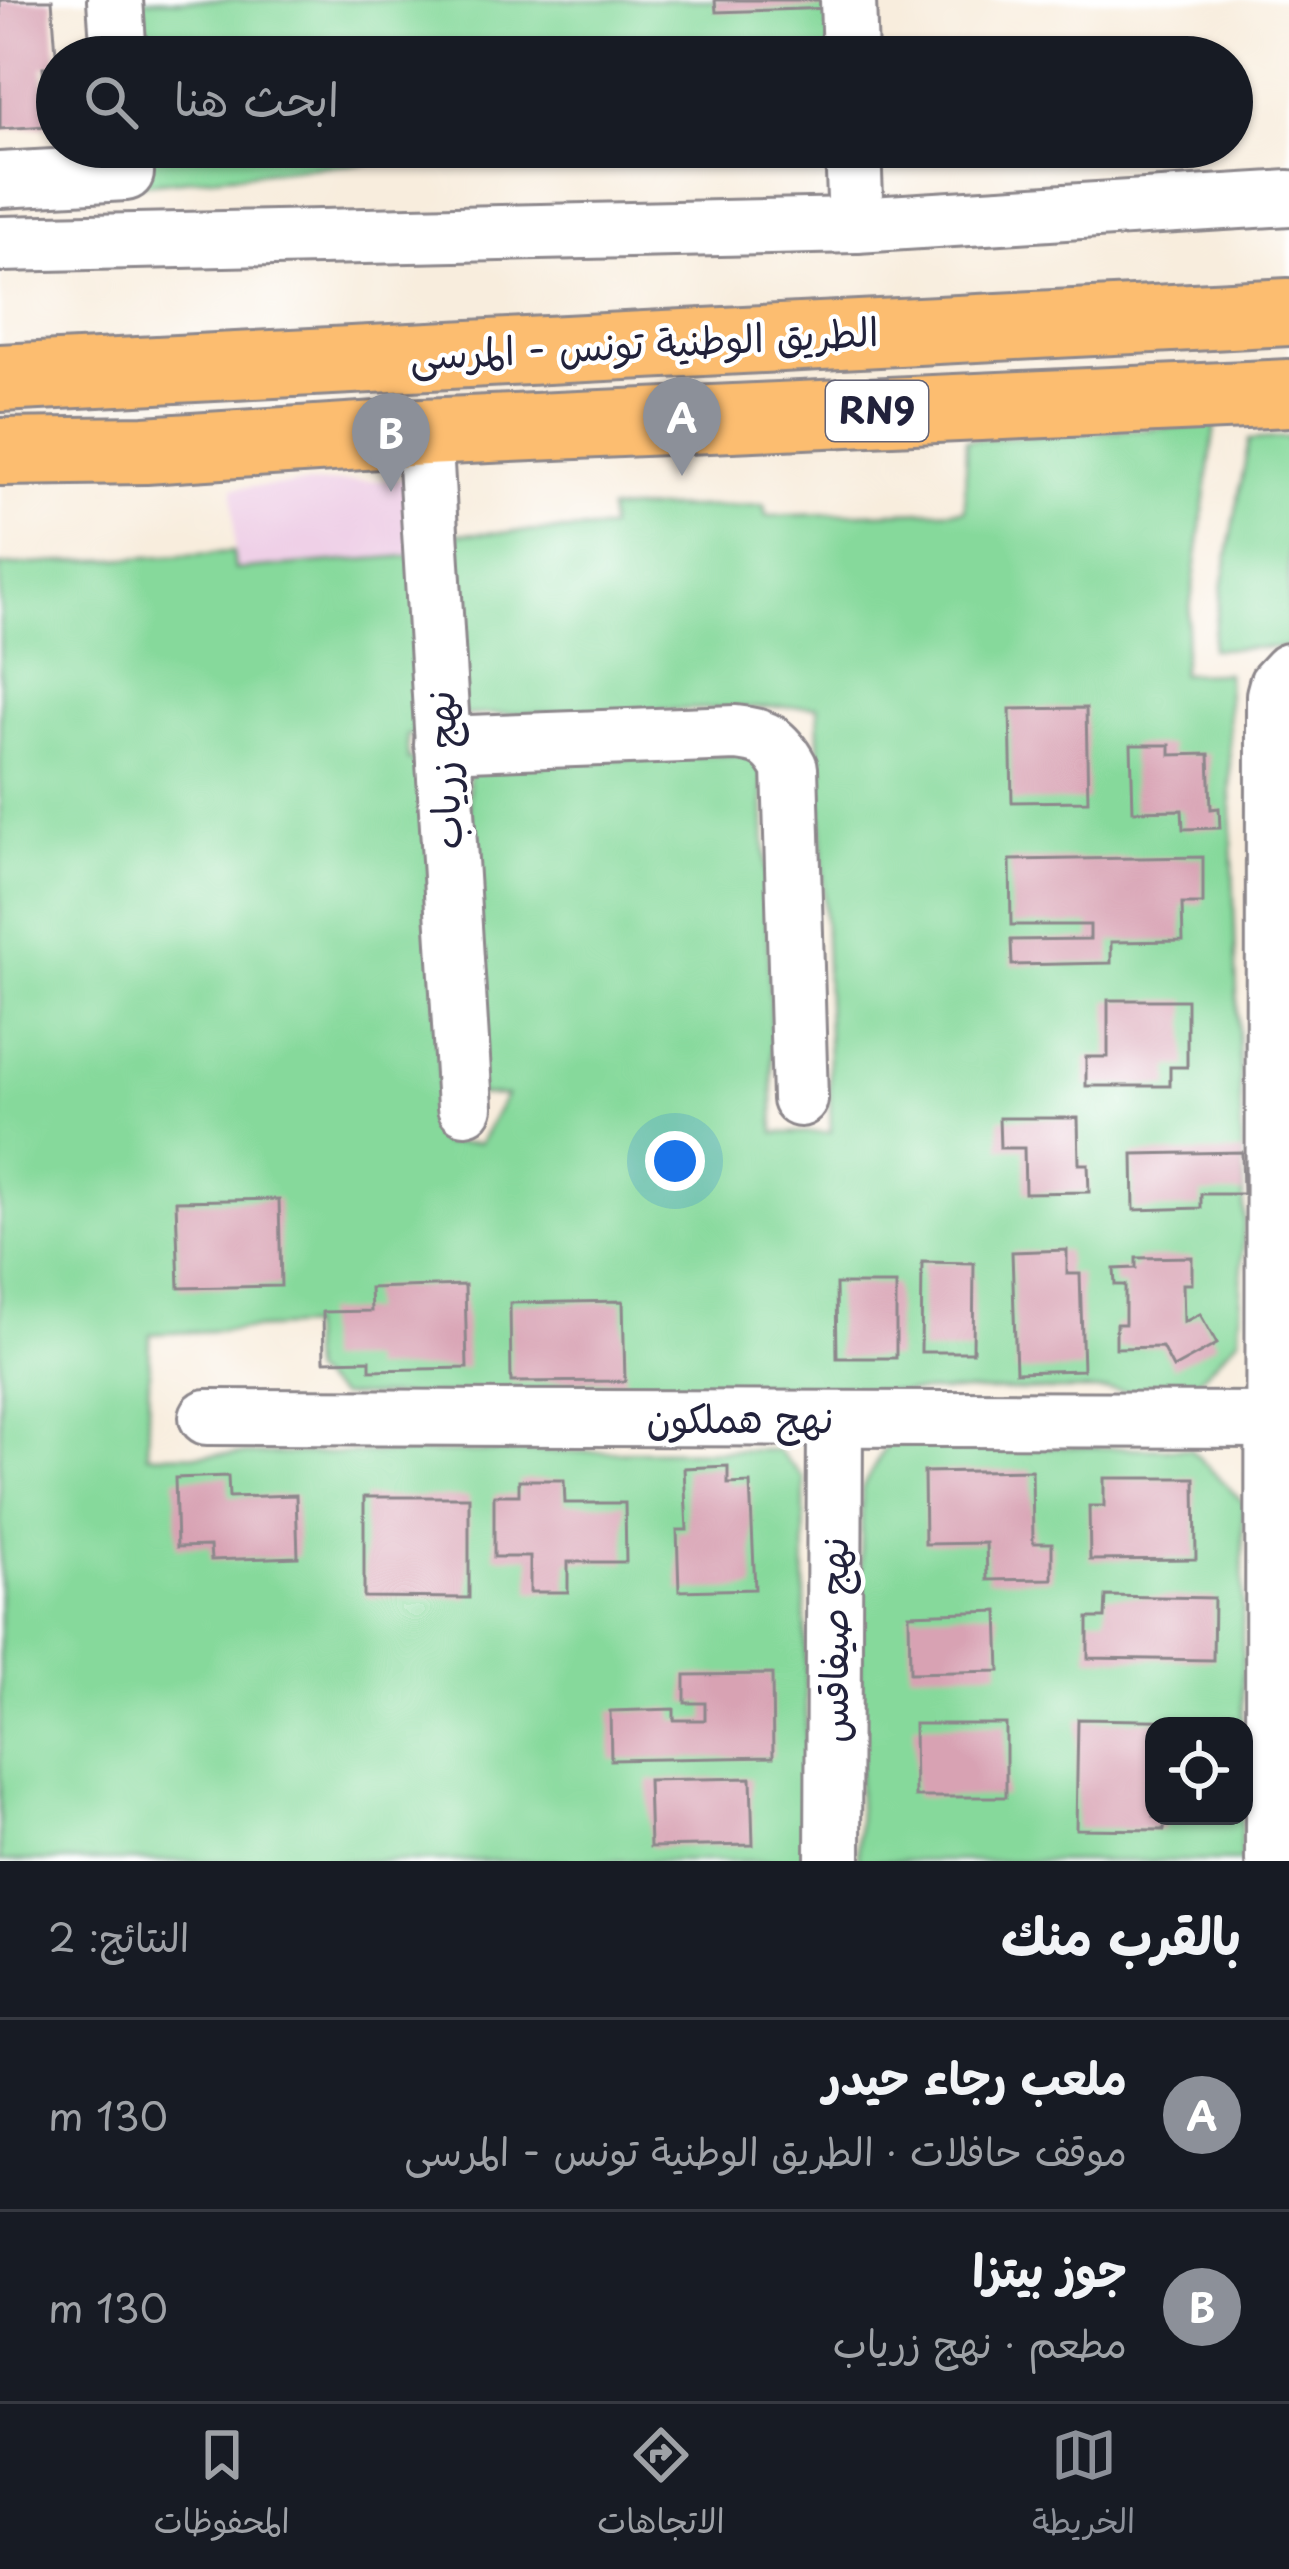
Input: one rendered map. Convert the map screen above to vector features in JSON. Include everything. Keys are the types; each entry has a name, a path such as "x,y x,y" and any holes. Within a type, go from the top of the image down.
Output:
{"highway":[{"name":"الطريق الوطنية تونس - المرسى","path":"0,378 1289,312"},
{"name":"الطريق الوطنية تونس - المرسى","path":"0,452 145,450 424,432 1289,393"}],"street":[{"path":"115,0 118,36"},
{"path":"848,0 849,36"},
{"path":"0,180 76,168"},
{"path":"127,168 137,241"},
{"path":"854,168 856,225"},
{"path":"0,244 856,225 1289,198"},
{"name":"نهج زرياب","path":"424,432 465,1107"},
{"path":"1273,1861 1281,1420 1281,1045 1274,695 1289,671"},
{"path":"442,744 736,733 762,736 779,748 790,768 800,1099"},
{"name":"نهج هملكون","path":"207,1417 1281,1420"},
{"name":"نهج صيفاقس","path":"833,1861 835,1419"}],"shaded area":[{"path":"417,478 421,555 235,570 233,488"}],"green space":[{"path":"129,0 831,0 832,36 130,36"},
{"path":"139,168 304,168 141,184"},
{"path":"1215,425 1181,674 1227,673 1244,1221 1239,1338 1184,1394 1106,1390 339,1396 310,1373 308,1326 150,1334 147,1455 777,1450 804,1478 807,1861 0,1861 0,566 233,552 235,570 421,555 425,734 407,735 408,760 428,760 442,1144 480,1143 506,1095 479,1095 468,762 762,754 774,1133 831,1132 818,706 459,715 454,534 609,529 609,510 764,505 766,516 965,510 966,440"},
{"path":"1289,437 1289,647 1211,649 1249,440"},
{"path":"887,1444 1190,1449 1243,1502 1242,1717 1145,1717 1145,1825 1241,1825 1241,1861 858,1861 862,1488"}],"building":[{"path":"0,0 52,0 55,36 36,36 36,127 0,129"},
{"path":"715,0 831,0 832,8 716,12"},
{"path":"1086,708 1088,801 1012,802 1010,709"},
{"path":"1131,745 1170,745 1170,755 1209,754 1211,809 1219,808 1220,828 1183,829 1182,810 1133,811"},
{"path":"1203,857 1203,904 1182,904 1183,941 1111,942 1111,963 1012,965 1011,940 1090,939 1090,925 1011,925 1010,860"},
{"path":"1108,1000 1187,1000 1187,1067 1170,1067 1170,1086 1086,1086 1086,1057 1108,1057"},
{"path":"999,1118 1078,1118 1079,1164 1088,1164 1089,1192 1025,1193 1024,1148 1000,1148"},
{"path":"1242,1152 1243,1194 1201,1194 1201,1208 1134,1210 1133,1154"},
{"path":"279,1199 281,1286 179,1288 176,1201"},
{"path":"1067,1250 1067,1274 1080,1274 1083,1370 1016,1372 1012,1252"},
{"path":"1192,1257 1192,1284 1183,1284 1184,1322 1200,1314 1217,1344 1173,1368 1162,1347 1116,1348 1116,1324 1125,1324 1125,1285 1115,1285 1114,1269 1136,1268 1136,1258"},
{"path":"922,1262 974,1263 973,1352 921,1352"},
{"path":"836,1284 896,1284 896,1358 837,1358"},
{"path":"465,1285 467,1368 370,1370 370,1360 324,1361 323,1312 371,1311 370,1288"},
{"path":"623,1301 625,1381 511,1382 510,1303"},
{"path":"728,1466 728,1484 750,1483 755,1589 679,1591 677,1530 687,1530 684,1468"},
{"path":"1032,1470 1033,1543 1052,1543 1052,1579 987,1580 986,1543 925,1544 924,1472"},
{"path":"228,1476 229,1497 296,1495 298,1557 211,1560 210,1546 177,1547 175,1478"},
{"path":"1104,1478 1195,1478 1196,1559 1090,1560 1089,1506 1104,1506"},
{"path":"519,1480 564,1480 565,1503 625,1503 626,1562 568,1562 568,1592 530,1592 530,1557 494,1557 494,1495 519,1495"},
{"path":"364,1497 469,1497 469,1598 364,1597"},
{"path":"1106,1596 1214,1598 1213,1660 1088,1658 1088,1618 1105,1618"},
{"path":"998,1611 1000,1671 910,1673 909,1614"},
{"path":"772,1674 773,1757 611,1760 610,1711 674,1709 674,1720 705,1720 705,1703 685,1703 685,1675"},
{"path":"1078,1719 1145,1720 1145,1825 1164,1825 1164,1830 1076,1829"},
{"path":"914,1724 1006,1724 1006,1797 915,1797"},
{"path":"751,1778 753,1845 650,1847 648,1780"}],"place":[{"name":"ملعب رجاء حيدر","path":"682,476"},
{"name":"جوز بيتزا","path":"391,492"}]}
